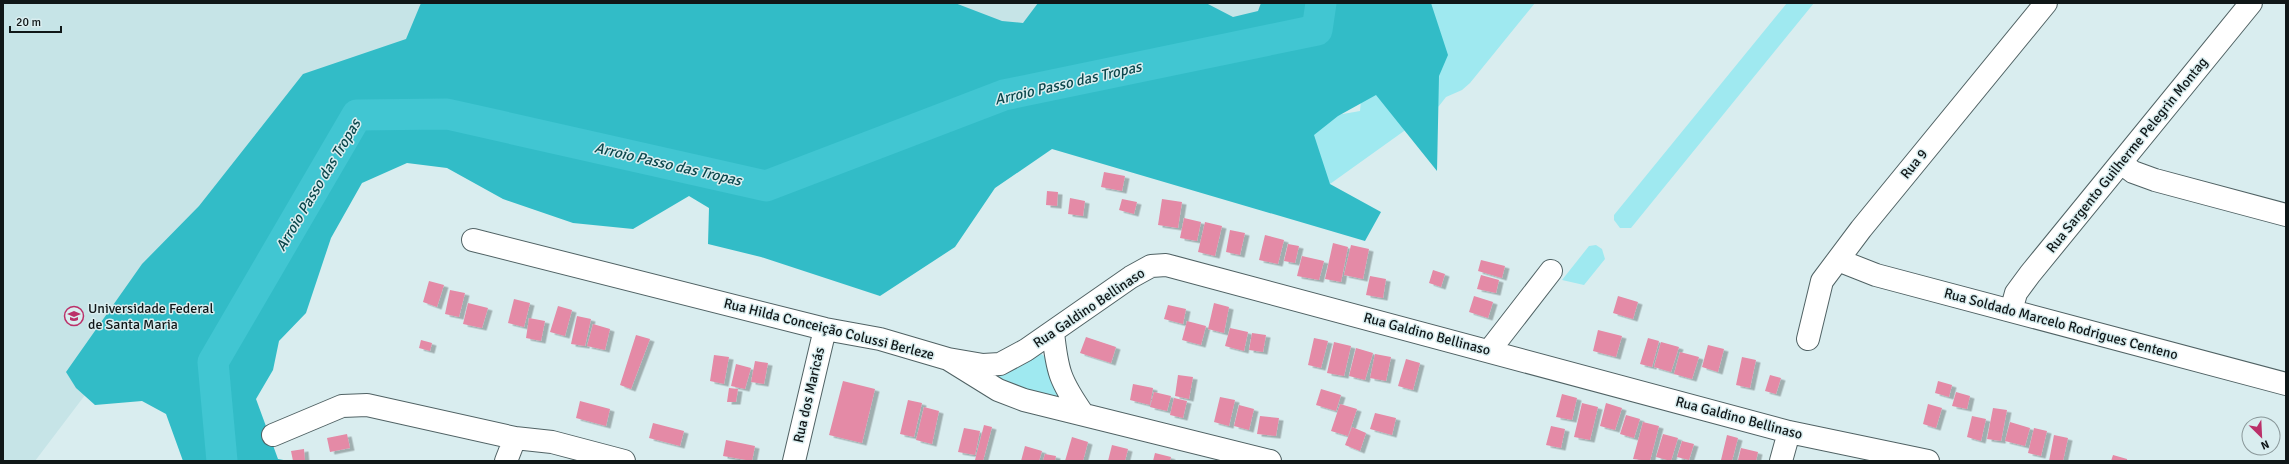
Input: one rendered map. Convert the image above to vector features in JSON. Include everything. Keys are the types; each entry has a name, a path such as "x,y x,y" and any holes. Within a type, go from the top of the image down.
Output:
{"street":[{"name":"Rua 9","path":"1808,339 1822,281 2046,3"},
{"name":"Rua Sargento Guilherme Pelegrin Montag","path":"2011,311 2016,293 2251,3"},
{"path":"2121,163 2133,172 2155,180 2286,215"},
{"name":"Rua Hilda Conceição Colussi Berleze","path":"473,240 825,329 880,339 948,359 991,386 1024,400 1270,461"},
{"name":"Rua Soldado Marcelo Rodrigues Centeno","path":"1838,260 1876,275 2286,384"},
{"name":"Rua Galdino Bellinaso","path":"948,359 983,365 1000,364 1026,350 1131,277 1151,266 1166,265 1790,432 1928,461"},
{"path":"1489,351 1551,271"},
{"name":"Rua dos Maricás","path":"794,461 825,329"},
{"path":"1053,332 1059,373 1066,388 1083,414"},
{"path":"991,386 994,364"},
{"path":"273,436 342,406 366,405 515,438 552,442 624,461"},
{"path":"1781,461 1790,432"},
{"path":"506,461 515,438"}],"shaded area":[{"name":"Universidade Federal de Santa Maria","path":"3,3 1343,3 1337,37 305,105 35,461 3,461"},
{"path":"421,3 955,3 1002,21 1023,23 1038,3 1206,3 1233,17 1258,11 1261,3 1431,3 1448,55 1439,76 1437,171 1376,95 1338,116 1314,135 1330,184 1381,212 1365,241 1052,149 995,188 955,247 880,296 761,257 708,244 709,208 689,196 633,229 573,223 503,199 447,168 407,163 362,183 331,238 306,313 279,341 273,370 256,399 278,459 289,461 183,461 166,414 142,401 95,405 76,388 66,372 142,264 199,206 303,74 406,39"},
{"path":"1386,3 1535,3 1470,83 1462,90 1446,97 1439,106 1295,209 1280,125 1360,111 1365,58"},
{"path":"1787,3 1814,3 1631,228 1620,228 1614,220 1614,215"},
{"path":"1596,245 1602,249 1605,259 1584,285 1562,280 1589,246"},
{"path":"1040,353 1044,356 1068,404 998,381 1001,368"}],"building":[{"path":"1104,172 1125,176 1122,191 1101,187"},
{"path":"1047,191 1058,192 1057,206 1046,205"},
{"path":"1070,198 1085,201 1083,216 1068,214"},
{"path":"1122,199 1137,202 1134,214 1119,210"},
{"path":"1162,199 1182,202 1178,228 1158,225"},
{"path":"1184,218 1201,222 1197,241 1180,238"},
{"path":"1205,222 1222,226 1215,256 1198,252"},
{"path":"1230,230 1245,233 1240,255 1226,252"},
{"path":"1265,235 1284,240 1278,264 1259,260"},
{"path":"1333,243 1348,247 1341,282 1325,279"},
{"path":"1288,244 1299,246 1295,263 1284,261"},
{"path":"1351,245 1369,249 1363,279 1344,275"},
{"path":"1302,256 1324,261 1319,280 1297,276"},
{"path":"1481,260 1505,266 1502,278 1478,271"},
{"path":"1433,270 1445,274 1441,287 1429,283"},
{"path":"1481,275 1499,280 1496,293 1477,289"},
{"path":"1370,276 1386,279 1383,298 1366,295"},
{"path":"429,281 444,285 437,307 423,302"},
{"path":"450,290 465,293 459,317 445,314"},
{"path":"1474,296 1493,302 1488,318 1469,312"},
{"path":"1618,296 1638,302 1633,319 1613,313"},
{"path":"514,299 530,303 524,327 508,323"},
{"path":"468,303 488,308 482,328 463,324"},
{"path":"1214,303 1229,307 1224,333 1208,329"},
{"path":"1168,305 1186,309 1183,324 1164,319"},
{"path":"558,306 572,310 565,336 550,332"},
{"path":"577,316 591,319 585,346 571,344"},
{"path":"529,318 545,321 541,341 526,338"},
{"path":"1187,321 1206,326 1201,345 1182,340"},
{"path":"593,324 610,329 605,350 587,346"},
{"path":"1230,328 1248,332 1244,351 1225,346"},
{"path":"1598,330 1622,336 1616,357 1593,351"},
{"path":"1252,333 1266,335 1263,352 1249,350"},
{"path":"636,335 650,339 631,389 620,385"},
{"path":"1086,337 1116,347 1111,363 1080,353"},
{"path":"1314,338 1328,341 1321,368 1308,365"},
{"path":"1648,338 1659,341 1652,367 1640,364"},
{"path":"421,340 432,343 430,351 419,348"},
{"path":"1334,342 1351,346 1344,376 1327,373"},
{"path":"1661,342 1679,347 1671,372 1654,367"},
{"path":"1708,345 1724,349 1718,372 1702,367"},
{"path":"1356,348 1373,353 1365,380 1349,376"},
{"path":"1680,352 1699,357 1692,379 1674,374"},
{"path":"1375,354 1391,357 1386,381 1370,378"},
{"path":"714,355 729,357 724,384 710,381"},
{"path":"1742,357 1756,360 1750,388 1736,385"},
{"path":"1406,359 1420,363 1413,390 1398,386"},
{"path":"755,361 768,363 764,384 751,382"},
{"path":"736,364 751,368 745,389 731,386"},
{"path":"1178,375 1193,377 1189,399 1175,396"},
{"path":"1770,375 1781,378 1776,394 1765,391"},
{"path":"843,381 875,389 862,443 829,435"},
{"path":"1938,381 1952,385 1949,397 1935,393"},
{"path":"1133,384 1153,388 1150,405 1130,400"},
{"path":"729,388 738,389 736,402 727,402"},
{"path":"1321,389 1341,395 1336,411 1316,405"},
{"path":"1154,392 1171,396 1167,411 1150,407"},
{"path":"1956,392 1970,396 1967,409 1952,406"},
{"path":"1562,394 1577,398 1572,420 1556,417"},
{"path":"1220,397 1235,400 1229,426 1214,422"},
{"path":"1174,398 1187,401 1183,418 1170,415"},
{"path":"908,400 922,403 914,437 900,434"},
{"path":"580,401 610,409 606,426 576,418"},
{"path":"1582,403 1598,407 1590,440 1574,437"},
{"path":"1606,403 1622,408 1615,430 1600,426"},
{"path":"1340,404 1357,409 1348,436 1331,431"},
{"path":"1928,404 1942,408 1936,428 1923,424"},
{"path":"1239,405 1254,409 1249,430 1234,426"},
{"path":"924,407 939,411 932,444 916,440"},
{"path":"1993,408 2007,410 2001,441 1987,439"},
{"path":"1375,413 1396,418 1392,435 1370,429"},
{"path":"1626,415 1640,419 1634,438 1620,434"},
{"path":"1260,416 1279,418 1276,436 1257,434"},
{"path":"1972,416 1986,419 1981,441 1967,437"},
{"path":"1643,422 1659,426 1650,461 1633,459"},
{"path":"2010,422 2030,428 2025,446 2005,441"},
{"path":"653,423 684,431 680,446 649,438"},
{"path":"984,425 992,427 983,461 980,461 975,460"},
{"path":"1551,426 1565,429 1561,448 1546,445"},
{"path":"1352,427 1366,433 1360,451 1345,445"},
{"path":"964,428 980,431 975,455 958,452"},
{"path":"2034,428 2047,431 2041,456 2028,453"},
{"path":"347,434 350,448 330,452 327,438"},
{"path":"1663,434 1678,438 1671,461 1656,457"},
{"path":"1727,435 1738,438 1732,461 1721,460"},
{"path":"2054,435 2068,438 2063,461 2049,461"},
{"path":"1072,437 1088,442 1083,461 1065,461"},
{"path":"726,440 755,446 752,461 723,456"},
{"path":"1682,441 1694,444 1689,460 1677,457"},
{"path":"1112,445 1128,449 1125,461 1108,461"},
{"path":"1025,446 1042,451 1039,461 1021,461"},
{"path":"1741,448 1758,452 1756,461 1738,460"},
{"path":"304,449 305,461 293,461 291,451"},
{"path":"1155,453 1171,457 1170,461 1153,461"},
{"path":"1045,454 1056,456 1055,461 1043,461"},
{"path":"2113,455 2127,459 2127,461 2111,461"}],"waterway":[{"name":"Arroio Passo das Tropas","path":"222,461 213,362 357,115 447,114 766,186 1004,95 1317,30 1321,3"}],"place":[{"name":"Universidade Federal de Santa Maria","path":"74,316"}]}
